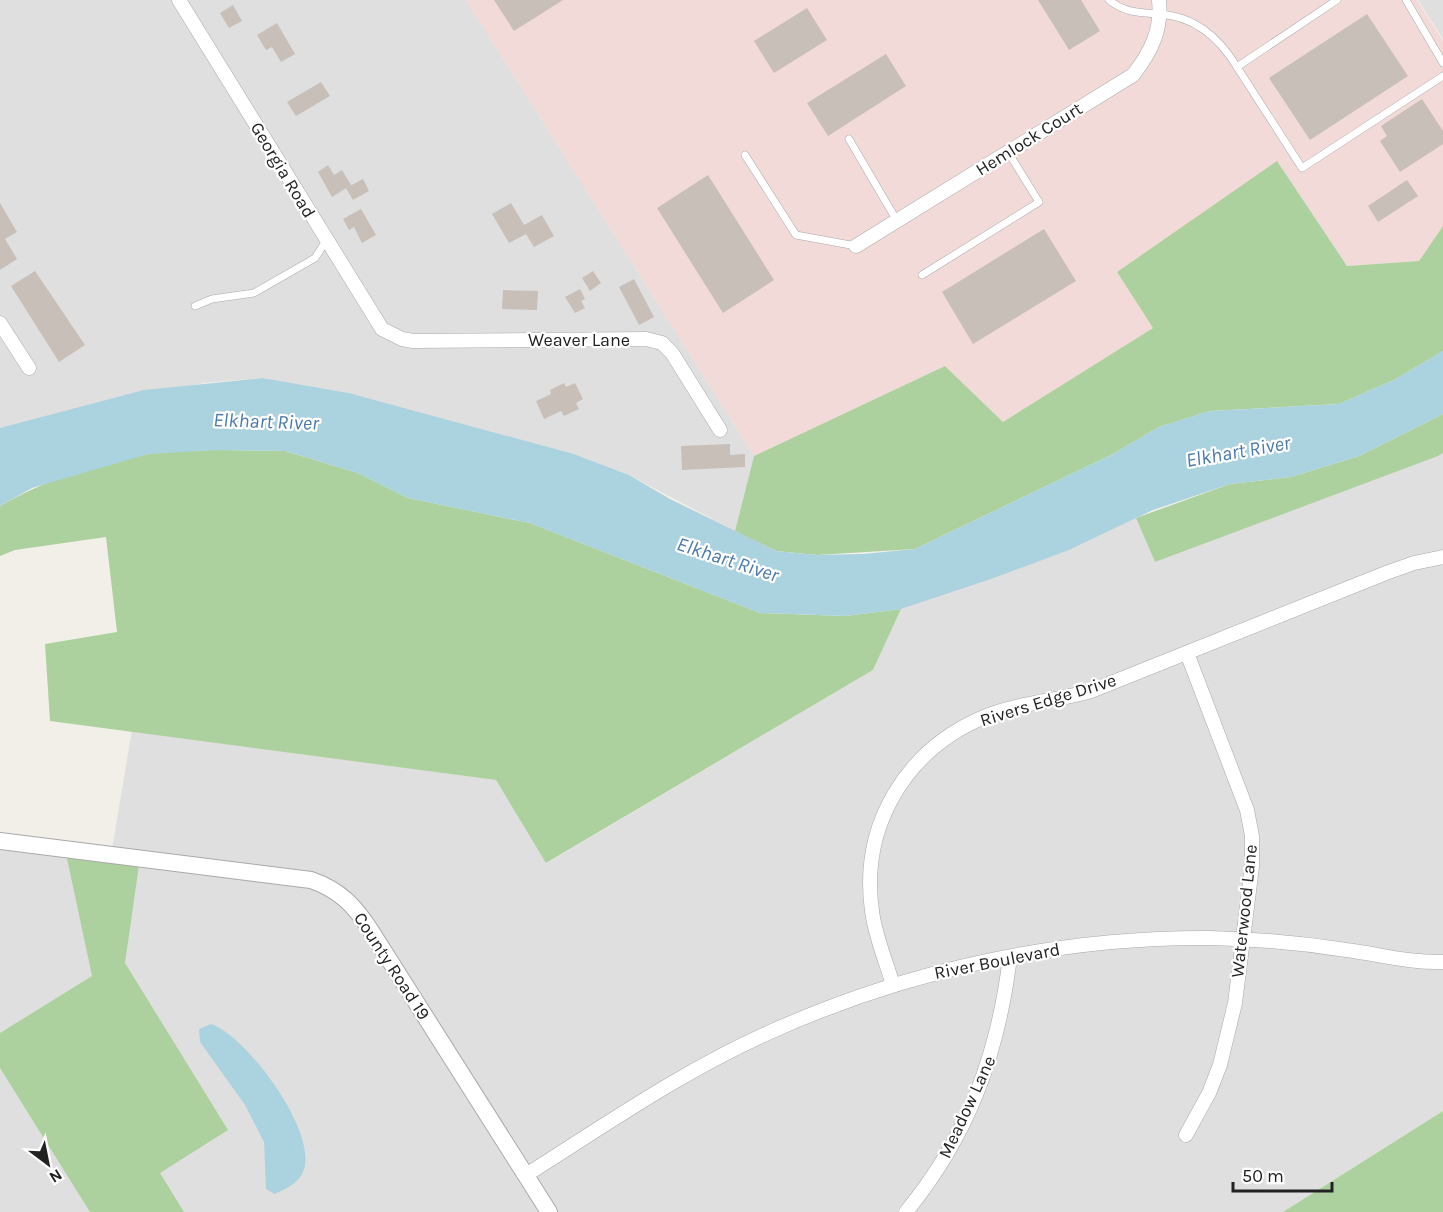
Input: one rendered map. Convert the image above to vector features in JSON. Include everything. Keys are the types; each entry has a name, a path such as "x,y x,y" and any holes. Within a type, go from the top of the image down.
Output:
{"street":[{"name":"Georgia Road","path":"178,0 375,321 392,335"},
{"name":"Hemlock Court","path":"856,246 1133,75 1154,44 1160,7"},
{"path":"0,323 29,368"},
{"name":"Weaver Lane","path":"392,335 413,341 646,339 662,343 672,353 720,430"},
{"name":"Rivers Edge Drive","path":"893,985 872,913 870,856 885,811 915,765 934,746 958,730 985,717 1013,707 1060,700 1091,691 1386,573 1443,557"},
{"name":"Waterwood Lane","path":"1186,653 1247,810 1252,836 1252,867 1235,1003 1220,1065 1209,1093 1186,1135"},
{"name":"County Road 19","path":"0,841 311,880 339,892 351,902 371,931 549,1212"},
{"name":"River Boulevard","path":"526,1175 637,1104 731,1051 807,1016 893,985 960,965 1115,942 1242,939 1346,950 1412,961 1443,962"},
{"name":"Meadow Lane","path":"906,1212 942,1162 982,1080 1003,1013 1010,957"}],"lane":[{"path":"1109,0 1120,9 1138,14 1160,7 1209,31 1237,67 1302,168 1443,76"},
{"path":"1237,67 1337,0"},
{"path":"1406,0 1443,63"},
{"path":"849,139 897,221"},
{"path":"922,275 1039,202 1008,152"},
{"path":"745,155 796,235 856,246"},
{"path":"195,306 212,299 254,293 315,258 326,242"}],"shaded area":[{"path":"0,0 466,0 754,456 735,531 629,475 574,454 349,393 263,378 203,383 0,428"},
{"path":"466,0 1417,0 1443,41 1443,226 1419,261 1347,266 1277,162 1117,272 1153,328 1003,422 945,366 754,456"},
{"path":"1418,0 1443,0 1443,39"},
{"path":"1443,453 1443,1111 1283,1212 184,1212 159,1173 97,1212 0,1212 0,841 111,855 132,730 496,780 547,863 873,670 901,609 1069,550 1136,518 1155,562"}],"green space":[{"path":"1277,161 1347,266 1419,261 1443,226 1443,351 1396,379 1339,404 1210,411 1159,427 1113,454 915,549 817,555 776,551 735,531 754,456 945,366 1003,422 1153,328 1117,272"},
{"path":"1443,414 1443,453 1438,456 1155,562 1136,518 1230,484 1291,477 1359,456"},
{"path":"217,450 285,451 358,473 408,498 530,523 760,613 845,616 901,609 873,670 546,863 496,780 50,721 45,644 117,632 106,537 15,550 0,556 0,506 53,481 90,467 156,453"},
{"path":"65,849 140,858 125,963 228,1130 160,1173 184,1212 90,1212 0,1068 0,1033 92,976"},
{"path":"1443,1111 1443,1212 1283,1212"}],"water":[{"name":"Elkhart River","path":"1443,351 1443,414 1359,456 1291,477 1230,484 1153,510 1069,550 988,580 901,609 845,616 760,613 530,523 408,498 358,473 285,451 217,450 148,454 32,488 0,506 0,428 144,390 263,378 349,393 574,454 629,475 670,499 776,551 817,555 863,554 915,549 1113,454 1159,427 1210,411 1339,404 1396,379"},
{"path":"211,1024 226,1032 243,1046 260,1066 291,1111 301,1134 305,1155 303,1172 295,1183 275,1194 266,1189 264,1142 245,1105 200,1042 199,1029"}],"building":[{"path":"494,0 563,0 514,31"},
{"path":"1038,0 1081,0 1100,31 1069,50"},
{"path":"233,5 242,21 229,28 220,13"},
{"path":"807,8 827,40 774,73 754,41"},
{"path":"1367,14 1408,76 1310,140 1269,78"},
{"path":"277,23 295,54 281,62 272,47 266,50 257,35"},
{"path":"886,54 906,86 828,136 807,103"},
{"path":"321,82 330,96 296,116 287,102"},
{"path":"1422,99 1443,131 1443,144 1400,172 1380,141 1387,136 1381,126"},
{"path":"328,165 334,175 342,170 351,185 332,197 318,172"},
{"path":"708,175 774,280 723,313 657,208"},
{"path":"363,179 369,191 353,200 346,188"},
{"path":"1407,180 1418,196 1378,222 1368,206"},
{"path":"0,203 17,232 5,239 17,259 0,270"},
{"path":"511,203 524,225 542,215 554,236 534,247 526,234 509,243 492,214"},
{"path":"361,209 376,235 362,243 354,227 349,230 343,219"},
{"path":"1044,229 1076,281 973,344 942,292"},
{"path":"35,271 85,345 59,362 11,286"},
{"path":"593,271 601,283 590,291 582,278"},
{"path":"634,279 654,317 639,325 619,287"},
{"path":"580,289 585,299 581,301 585,308 575,313 565,297"},
{"path":"503,290 538,291 537,310 502,309"},
{"path":"564,383 566,387 575,383 583,399 576,403 579,409 564,416 561,411 544,419 536,401 551,394 550,390"},
{"path":"730,444 730,455 745,454 745,467 682,470 681,446"}]}
